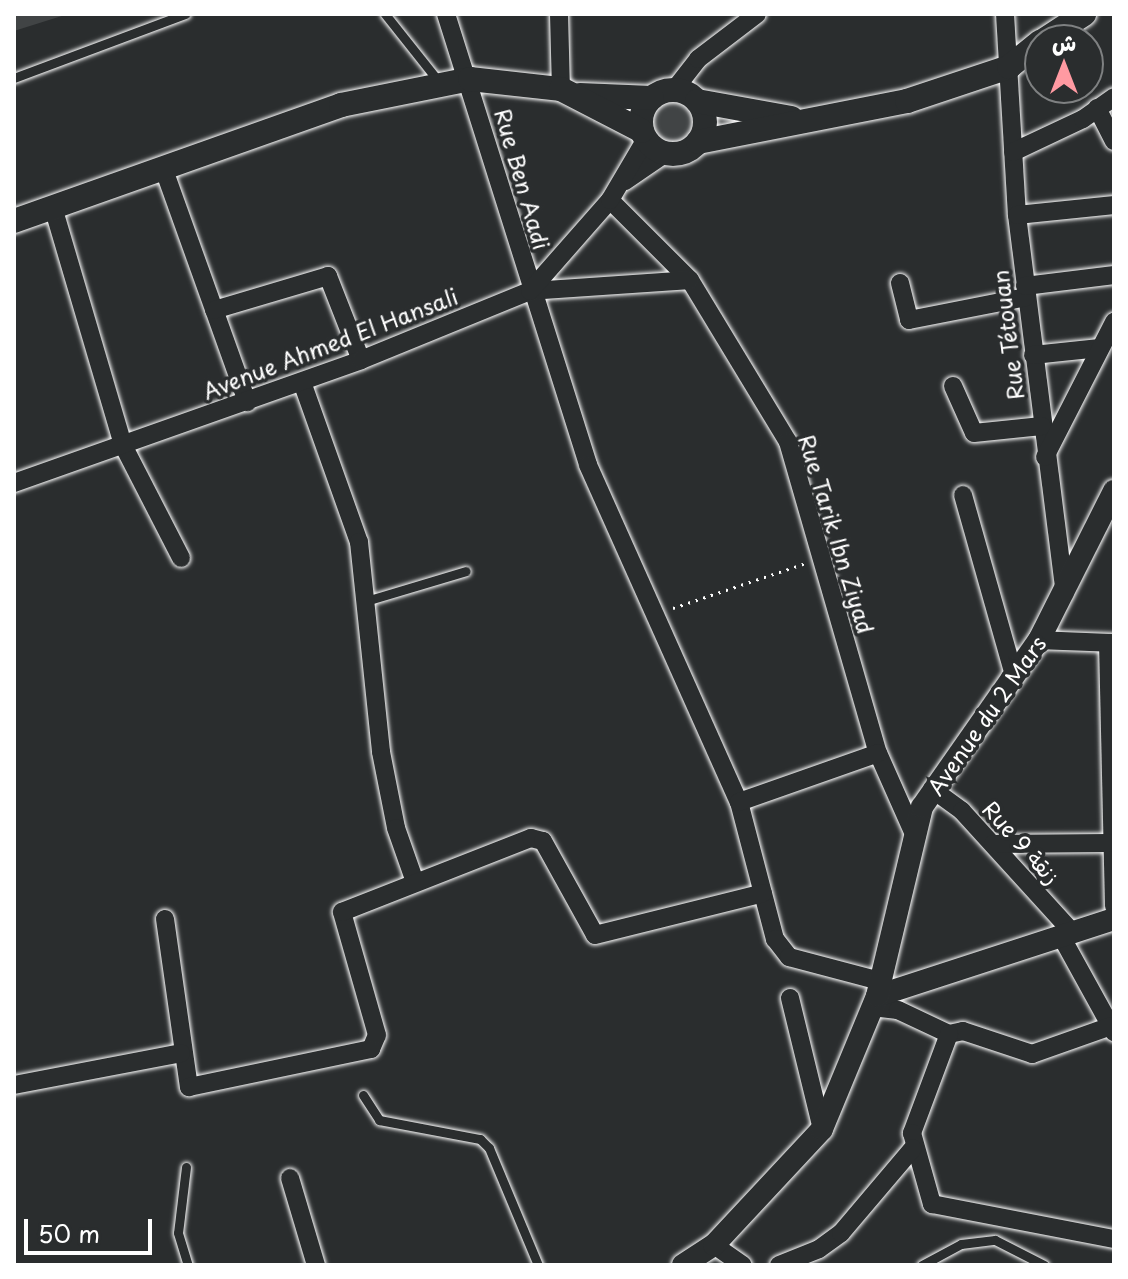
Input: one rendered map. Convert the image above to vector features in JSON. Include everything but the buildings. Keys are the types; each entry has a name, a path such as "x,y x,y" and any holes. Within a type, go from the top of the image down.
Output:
{"main road":[{"path":"565,91 651,141 678,153 698,142 907,101 1009,67 1024,55"},
{"path":"14,221 341,105 470,79 565,91 663,94 805,121"},
{"path":"651,141 642,113 663,94"},
{"path":"697,101 704,116 698,142"}],"street":[{"name":"Rue Ben Aadi","path":"446,14 470,79 530,291 588,465 739,802 763,893 783,953 877,990"},
{"path":"559,14 565,91"},
{"path":"663,94 698,59 757,14"},
{"name":"Rue Tétouan","path":"1005,14 1017,215 1045,457 1065,596"},
{"path":"1013,152 1114,97"},
{"path":"1097,108 1114,141"},
{"name":"Avenue Ahmed El Hansali","path":"14,483 302,382 530,291 614,192 651,141"},
{"path":"163,167 247,402"},
{"name":"Rue Tarik Ibn Ziyad","path":"614,192 690,280 788,442 878,753 913,832"},
{"path":"1017,215 1114,205"},
{"path":"53,207 123,445 181,558"},
{"path":"900,283 909,320 1025,292 1114,275"},
{"path":"214,310 328,276 361,360"},
{"path":"530,291 690,280"},
{"path":"1045,457 1114,322"},
{"path":"1033,355 1100,348"},
{"path":"302,382 359,542 362,602 384,767 396,828 415,882"},
{"path":"953,386 974,433 1042,426"},
{"name":"Avenue du 2 Mars","path":"822,1129 877,990 913,832 932,789 1039,640 1065,596 1114,491"},
{"path":"963,495 1014,675"},
{"path":"1039,640 1111,643 1109,843 1114,906"},
{"path":"739,802 878,753"},
{"name":"Rue 9 زنقة","path":"932,789 993,844 1067,934 1113,1029"},
{"path":"165,919 181,1053 189,1087 371,1049 377,1035 342,912 537,838 595,935 763,893"},
{"path":"993,844 1109,843"},
{"path":"877,990 924,981 1114,919"},
{"path":"877,990 898,1010 949,1034 963,1031 1032,1054 1113,1029"},
{"path":"683,1265 714,1245 822,1129 790,998"},
{"path":"949,1034 914,1124 913,1148 932,1204 1114,1239"},
{"path":"14,1085 181,1053"},
{"path":"779,1265 819,1249 841,1233 913,1148"},
{"path":"290,1178 316,1265"},
{"path":"714,1245 743,1265"}],"lane":[{"path":"14,78 185,14"},
{"path":"385,14 429,63 440,85"},
{"path":"362,602 466,571"},
{"path":"363,1095 379,1120 480,1139 489,1148 538,1265"},
{"path":"186,1167 178,1233 188,1265"},
{"path":"922,1265 961,1244 995,1240 1044,1265"}],"path":[{"path":"654,615 820,558"}],"shaded area":[{"path":"14,14 68,14 14,31"},
{"path":"672,102 686,108 692,122 686,136 672,142 658,136 652,122 658,108"}]}
